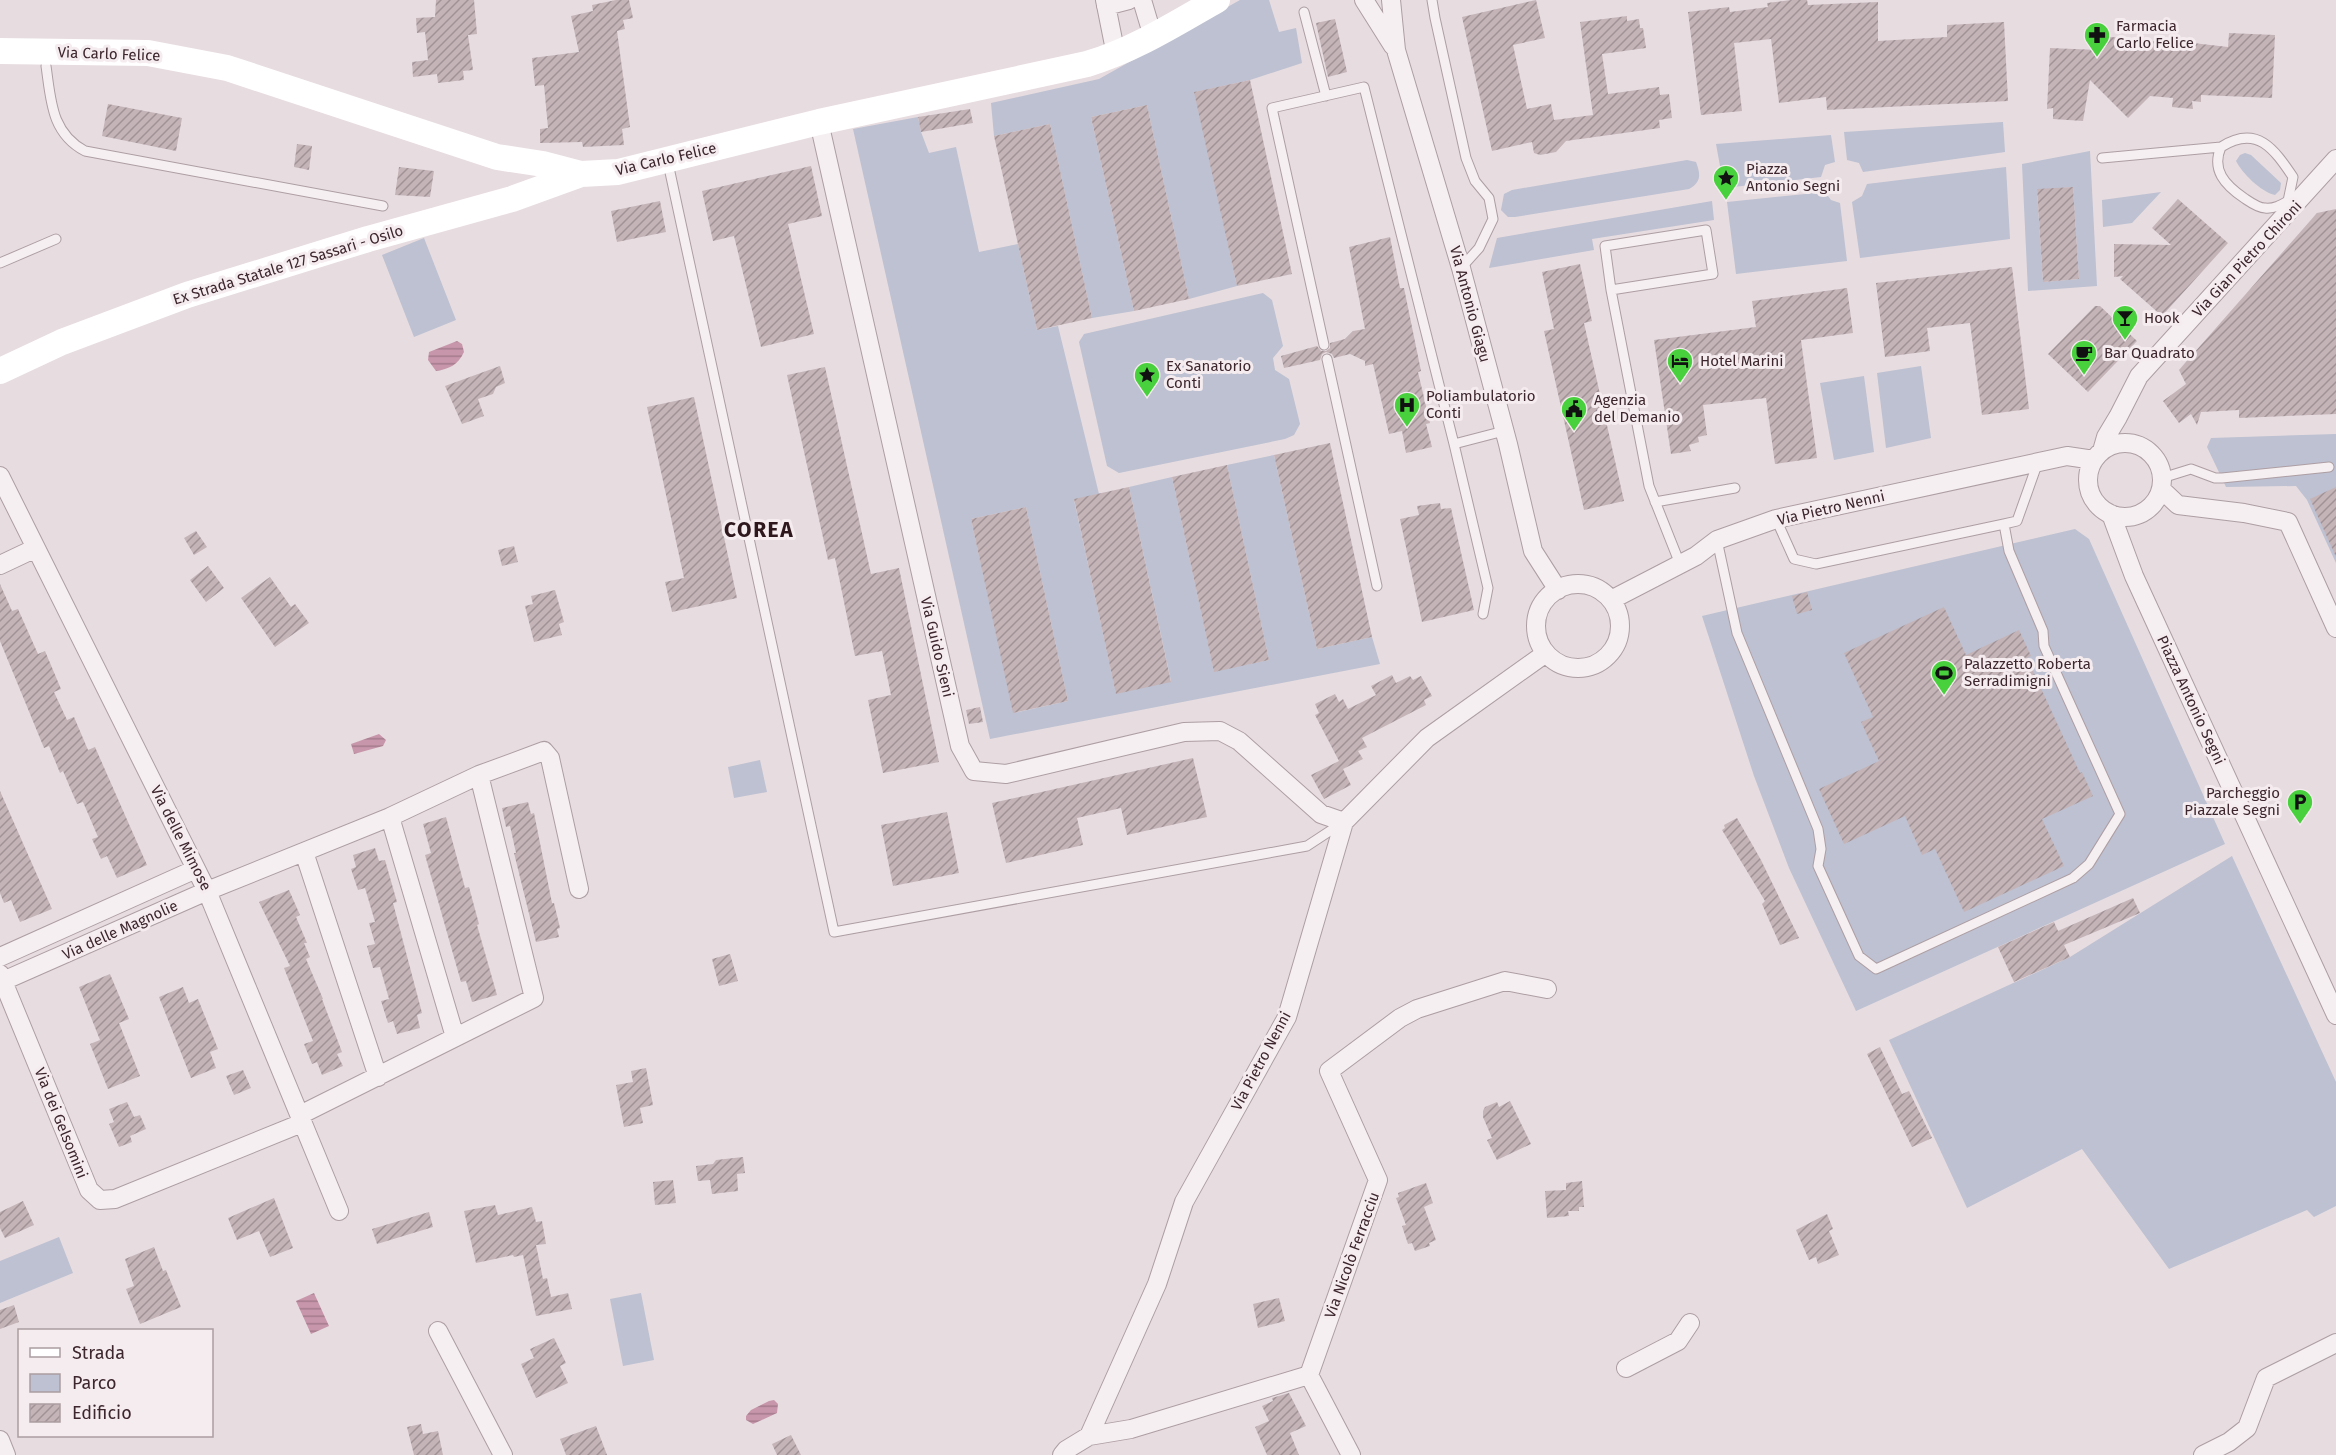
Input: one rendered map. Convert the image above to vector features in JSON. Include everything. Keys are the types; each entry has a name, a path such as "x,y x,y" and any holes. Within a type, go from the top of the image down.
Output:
{"main road":[{"name":"Via Carlo Felice","path":"0,51 148,53 227,68 497,157 543,164 581,174 618,172 819,122 1076,66 1116,55 1153,37 1217,0"},
{"name":"Ex Strada Statale 127 Sassari - Osilo","path":"0,371 62,342 187,295 368,239 512,199 581,174"}],"street":[{"path":"1116,55 1105,3 1129,0"},
{"path":"1142,0 1153,37"},
{"name":"Via Antonio Giagu","path":"1364,0 1396,50"},
{"name":"Via Antonio Giagu","path":"1391,0 1396,50 1461,268 1533,551 1558,590"},
{"name":"Via Guido Sieni","path":"819,122 960,746 974,771 1006,774 1184,732 1220,731 1239,741 1321,814 1344,822"},
{"name":"Via Gian Pietro Chironi","path":"2098,456 2139,376 2292,204 2336,159"},
{"path":"2118,417 2135,445"},
{"path":"2067,456 2088,485 2092,497 2100,507 2111,514 2123,517 2135,516 2147,510 2156,501 2161,484 2160,467 2145,449 2124,443 2112,445 2098,456 2089,472 2088,485"},
{"name":"Via Pietro Nenni","path":"1611,600 1696,556 1717,540 1776,519 2067,456 2098,456"},
{"name":"Via delle Mimose","path":"0,476 207,891 339,1211"},
{"path":"2161,484 2178,505 2244,513 2288,522 2336,628"},
{"name":"Piazza Antonio Segni","path":"2111,514 2138,584 2336,1015"},
{"path":"0,565 36,548"},
{"path":"1581,584 1603,592 1611,600 1620,623 1617,641 1606,657 1595,664 1575,667 1556,662 1539,642 1537,618 1541,607 1548,597 1558,590 1569,585 1581,584"},
{"name":"Via Pietro Nenni","path":"1089,1436 1157,1284 1184,1202 1287,1017 1344,822 1427,738 1546,652"},
{"name":"Via delle Magnolie","path":"2,977 390,817 479,775 544,751 550,758 579,889"},
{"path":"301,1119 534,998 479,775"},
{"path":"390,817 455,1037"},
{"path":"304,852 378,1077"},
{"name":"Via delle Magnolie","path":"0,957 196,869"},
{"name":"Via dei Gelsomini","path":"2,977 89,1190 100,1200 115,1199 301,1119"},
{"name":"Via Nicolò Ferracciu","path":"1309,1375 1378,1180 1329,1071 1401,1018 1417,1009 1505,981 1547,989"},
{"path":"1626,1368 1678,1341 1690,1323"},
{"path":"438,1331 503,1455"},
{"path":"2203,1455 2229,1442 2247,1428 2266,1378 2336,1343"},
{"path":"1062,1455 1089,1436 1131,1429 1309,1375 1351,1455"},
{"path":"0,1440 6,1455"}],"lane":[{"path":"1432,0 1466,158 1475,181 1489,198 1493,219 1479,248 1461,268"},
{"path":"1304,12 1326,96"},
{"path":"46,66 53,118 74,145 84,151 383,206"},
{"path":"1324,345 1272,108 1364,87 1488,588 1483,614"},
{"path":"2244,136 2256,139 2271,149 2293,177 2292,204 2264,208 2230,189 2217,168 2217,157 2222,147 2233,139 2244,136"},
{"path":"2102,158 2222,147"},
{"path":"667,160 834,932 1307,846 1344,822"},
{"path":"1611,290 1713,274 1706,230 1605,246 1611,290 1649,486 1680,564"},
{"path":"0,263 56,239"},
{"path":"1327,359 1377,586"},
{"path":"1454,444 1504,431"},
{"path":"1776,519 1794,559 1816,564 2004,524 2017,521 2039,462"},
{"path":"2161,484 2191,469 2215,478 2222,478 2329,467"},
{"path":"1655,502 1735,488"},
{"path":"1717,540 1737,633 1747,661 1789,754 1793,772 1818,829 1821,849 1818,866 1859,956 1876,969 2073,878 2090,864 2120,814 2044,646 2043,631 2009,551 2004,524"}],"green space":[{"path":"1240,0 1269,0 1279,32 1296,28 1302,63 1250,80 1195,92 1237,286 1189,299 1147,105 1091,117 1134,311 1092,318 1050,124 994,136 991,103 1099,79"},
{"path":"918,117 929,153 956,147 979,252 1018,244 1037,330 1058,326 1099,494 1074,500 1116,693 1171,681 1129,487 1172,477 1214,671 1269,660 1227,465 1274,455 1317,649 1372,637 1380,664 990,739 853,129","holes":["1026,507 1068,701 1014,713 971,519"]},
{"path":"2003,122 2005,152 1863,172 1859,163 1847,160 1844,132"},
{"path":"1831,135 1835,162 1825,165 1821,177 1724,188 1716,144"},
{"path":"2090,151 2097,286 2028,291 2022,164","holes":["2073,187 2079,279 2043,282 2037,190"]},
{"path":"2245,153 2251,155 2281,183 2280,190 2275,195 2258,186 2239,166 2236,161 2240,155"},
{"path":"1687,160 1696,162 1699,171 1698,181 1689,189 1515,217 1508,217 1501,210 1504,194 1512,190"},
{"path":"2006,167 2010,239 1860,258 1852,202 1862,196 1867,184"},
{"path":"1825,192 1831,200 1840,203 1847,261 1736,274 1727,202"},
{"path":"2161,192 2132,223 2103,227 2102,200"},
{"path":"1712,201 1714,220 1592,239 1594,250 1489,268 1497,238"},
{"path":"424,238 456,320 414,337 382,255"},
{"path":"1263,293 1272,300 1283,346 1273,358 1275,370 1289,379 1300,424 1294,435 1285,439 1119,473 1107,466 1079,342 1084,334"},
{"path":"1921,366 1931,438 1886,448 1877,373"},
{"path":"1864,376 1874,452 1834,460 1820,383"},
{"path":"2336,434 2336,563 2307,500 2296,486 2226,487 2207,447 2211,438"},
{"name":"Palazzetto Roberta Serradimigni","path":"2075,529 2089,539 2225,844 1856,1011 1789,868 1754,776 1702,616"},
{"path":"760,760 767,792 734,798 728,767"},
{"path":"2232,856 2336,1082 2336,1206 2314,1217 2307,1210 2169,1269 2082,1149 1967,1208 1889,1040 2070,957"},
{"path":"59,1237 73,1273 0,1303 0,1261"},
{"path":"641,1293 654,1360 623,1366 610,1299"}],"shaded area":[{"path":"457,341 462,344 464,352 462,356 453,366 436,371 428,360 429,352"},
{"path":"379,734 386,740 383,746 354,754 351,744"},
{"path":"314,1293 329,1326 311,1334 296,1301"},
{"path":"774,1400 778,1404 777,1413 753,1424 746,1420 751,1410"}],"building":[{"path":"436,0 474,0 477,34 468,35 473,70 463,71 464,80 438,83 437,74 413,77 412,62 428,60 425,32 417,33 416,18 435,17"},
{"path":"629,0 633,18 623,20 625,29 617,31 630,127 622,129 624,145 583,147 582,142 540,143 540,129 548,128 544,85 535,86 532,58 579,52 571,16 593,11 592,5"},
{"path":"1536,0 1545,38 1513,45 1527,109 1551,104 1554,120 1593,115 1580,22 1627,16 1627,21 1639,19 1646,48 1602,54 1608,94 1659,87 1660,95 1669,94 1672,118 1659,120 1660,128 1566,141 1556,152 1540,155 1534,153 1532,142 1492,151 1462,17"},
{"path":"1807,0 1808,5 1878,2 1878,41 1947,37 1947,25 2004,22 2008,101 1827,110 1826,97 1779,103 1771,39 1734,43 1742,111 1701,115 1688,12 1729,7 1730,12 1768,7 1767,3"},
{"path":"1335,19 1347,72 1328,77 1316,23"},
{"path":"2229,33 2275,35 2272,98 2201,95 2201,102 2192,101 2193,109 2172,107 2173,98 2150,96 2128,118 2090,80 2083,121 2053,119 2053,108 2047,109 2050,48 2098,50 2100,36 2228,47"},
{"path":"1250,80 1292,274 1237,286 1194,92"},
{"path":"108,104 182,118 176,151 102,136"},
{"path":"1147,105 1189,299 1134,311 1091,117"},
{"path":"970,109 973,123 921,132 918,117"},
{"path":"1050,124 1092,318 1037,330 994,136"},
{"path":"297,144 312,146 309,170 294,167"},
{"path":"811,166 822,216 788,224 814,334 761,347 734,236 713,241 702,191"},
{"path":"399,167 434,171 430,197 395,195"},
{"path":"2073,187 2079,279 2043,282 2037,189"},
{"path":"2178,199 2228,243 2162,316 2120,279 2123,276 2114,277 2114,244 2171,245 2152,228"},
{"path":"660,201 666,232 617,242 611,211"},
{"path":"2336,209 2336,414 2239,418 2239,410 2201,412 2197,425 2191,414 2179,423 2163,401 2186,384 2179,370 2317,213"},
{"path":"1390,237 1400,288 1404,288 1421,371 1418,372 1430,423 1426,424 1432,447 1406,453 1402,431 1389,434 1373,364 1365,366 1365,361 1350,354 1334,358 1332,354 1326,352 1322,354 1320,360 1284,368 1281,356 1317,346 1321,351 1326,351 1330,348 1330,343 1345,339 1353,331 1365,329 1349,247"},
{"path":"1580,264 1592,321 1584,323 1624,501 1584,510 1544,331 1554,329 1542,272"},
{"path":"2012,267 2029,409 1982,415 1970,323 1927,328 1930,351 1885,357 1876,283"},
{"path":"1847,288 1853,333 1801,340 1817,458 1775,464 1766,398 1703,405 1707,435 1698,437 1699,442 1689,445 1691,451 1671,454 1654,340 1756,327 1752,301"},
{"path":"2095,306 2100,306 2137,341 2088,392 2048,354"},
{"path":"500,366 505,383 496,387 493,394 478,399 484,416 462,424 445,386"},
{"path":"825,367 871,574 899,568 939,762 883,773 868,700 891,695 882,651 855,656 835,558 828,560 787,375"},
{"path":"694,397 737,598 672,612 665,582 684,578 647,407"},
{"path":"1330,443 1372,637 1317,649 1274,455"},
{"path":"1227,465 1269,660 1214,672 1172,477"},
{"path":"1129,487 1171,682 1116,694 1074,499"},
{"path":"2336,487 2336,557 2310,499"},
{"path":"1440,503 1441,509 1451,508 1474,610 1422,622 1400,519 1419,515 1417,506"},
{"path":"1026,507 1068,701 1013,713 971,519"},
{"path":"196,531 207,547 194,555 184,538"},
{"path":"514,546 518,562 502,566 498,550"},
{"path":"208,566 224,588 206,602 190,580"},
{"path":"270,577 291,607 295,604 309,623 275,647 241,598"},
{"path":"0,584 12,611 18,609 38,654 45,651 61,689 54,692 67,720 74,717 88,750 95,747 147,865 117,878 107,856 101,859 92,839 98,837 83,802 77,804 63,771 60,773 49,746 44,748 0,641"},
{"path":"555,590 564,622 559,624 562,635 534,642 525,606 533,604 531,596"},
{"path":"1807,592 1812,610 1797,614 1792,596"},
{"path":"1944,607 1966,655 2019,630 2031,656 2027,658 2080,773 2082,772 2093,796 2042,819 2064,866 1964,912 1935,849 1922,855 1905,816 1844,844 1819,789 1879,761 1861,722 1873,717 1844,653"},
{"path":"1392,675 1396,683 1410,676 1413,680 1421,676 1432,696 1424,700 1426,705 1362,738 1367,747 1358,751 1363,759 1343,769 1351,785 1324,799 1311,775 1339,761 1315,715 1319,713 1315,704 1335,694 1339,702 1343,699 1348,709 1376,695 1371,686"},
{"path":"980,707 983,722 969,724 966,710"},
{"path":"1193,758 1207,817 1127,835 1121,808 1077,818 1083,845 1006,863 992,803"},
{"path":"0,791 52,909 20,922 11,900 4,903 0,893"},
{"path":"528,802 531,814 534,813 552,903 554,903 560,928 557,929 559,937 536,942 514,853 516,853 510,826 506,827 502,808"},
{"path":"947,812 959,873 893,886 881,825"},
{"path":"446,817 465,888 469,887 497,995 472,1002 466,981 461,982 425,855 431,853 423,824"},
{"path":"1737,818 1761,860 1799,938 1780,945 1762,904 1765,901 1722,830 1725,828 1724,825"},
{"path":"375,848 379,861 385,860 397,902 393,903 422,1013 417,1015 420,1028 397,1034 393,1021 388,1023 381,1001 389,999 380,967 373,968 367,946 375,944 369,923 375,922 365,888 358,890 351,869 356,867 353,855"},
{"path":"289,890 300,915 296,917 307,943 304,943 310,957 306,959 342,1052 337,1054 343,1066 322,1075 317,1062 312,1064 304,1044 313,1041 284,968 290,966 259,902"},
{"path":"2133,898 2140,913 2064,945 2070,957 2014,982 1998,947 2054,922 2058,931"},
{"path":"730,954 738,981 719,986 712,959"},
{"path":"110,974 129,1019 119,1023 140,1076 108,1089 90,1044 100,1040 79,987"},
{"path":"183,987 189,1003 198,999 218,1049 210,1052 216,1068 191,1078 159,997"},
{"path":"1880,1047 1902,1094 1909,1091 1932,1138 1912,1147 1867,1054"},
{"path":"646,1068 653,1105 640,1108 643,1123 624,1127 616,1085 633,1082 631,1071"},
{"path":"243,1070 251,1088 234,1095 226,1076"},
{"path":"1510,1101 1531,1144 1497,1160 1487,1140 1492,1138 1483,1117 1483,1111 1485,1107 1497,1102 1499,1107"},
{"path":"127,1102 134,1117 140,1115 146,1129 130,1136 132,1142 119,1147 109,1124 114,1122 109,1109"},
{"path":"743,1157 745,1173 737,1174 738,1191 712,1194 710,1180 698,1181 696,1166 713,1164 716,1160"},
{"path":"673,1180 676,1203 655,1205 653,1182"},
{"path":"1582,1181 1584,1207 1579,1207 1579,1211 1568,1211 1569,1216 1547,1218 1545,1191 1566,1190 1566,1183"},
{"path":"1426,1183 1433,1203 1424,1207 1436,1240 1429,1243 1430,1246 1415,1251 1412,1243 1408,1244 1402,1226 1406,1225 1396,1198 1399,1197 1398,1193"},
{"path":"274,1198 293,1248 270,1257 259,1231 237,1240 228,1218"},
{"path":"23,1201 34,1225 5,1238 0,1228 0,1212"},
{"path":"495,1205 498,1215 532,1207 536,1222 542,1221 546,1244 536,1245 543,1279 547,1278 551,1297 568,1293 572,1309 536,1316 523,1255 476,1263 464,1211"},
{"path":"429,1212 433,1227 377,1244 372,1229"},
{"path":"1827,1214 1833,1229 1829,1231 1839,1255 1818,1264 1816,1257 1809,1260 1796,1230"},
{"path":"154,1247 181,1307 140,1324 126,1289 134,1286 125,1259"},
{"path":"1279,1298 1285,1321 1258,1328 1253,1304"},
{"path":"14,1305 19,1322 0,1329 0,1310"},
{"path":"554,1338 566,1363 560,1366 568,1383 536,1398 521,1364 534,1358 530,1349"},
{"path":"1289,1393 1306,1426 1290,1433 1299,1455 1267,1455 1255,1427 1269,1421 1262,1406 1273,1401 1272,1398"},
{"path":"421,1424 423,1434 438,1431 443,1455 414,1455 407,1427"},
{"path":"596,1426 607,1455 566,1455 560,1439"},
{"path":"791,1435 801,1455 777,1455 772,1444"}],"place":[{"name":"Farmacia Carlo Felice","path":"2097,58"},
{"name":"Piazza Antonio Segni","path":"1726,201"},
{"name":"Hook","path":"2125,341"},
{"name":"Bar Quadrato","path":"2084,376"},
{"name":"Hotel Marini","path":"1680,384"},
{"name":"Ex Sanatorio Conti","path":"1147,398"},
{"name":"Poliambulatorio Conti","path":"1407,428"},
{"name":"Agenzia del Demanio","path":"1574,432"},
{"name":"Palazzetto Roberta Serradimigni","path":"1944,696"},
{"name":"Parcheggio Piazzale Segni","path":"2300,825"}],"district":[{"name":"COREA","path":"759,530"}]}
